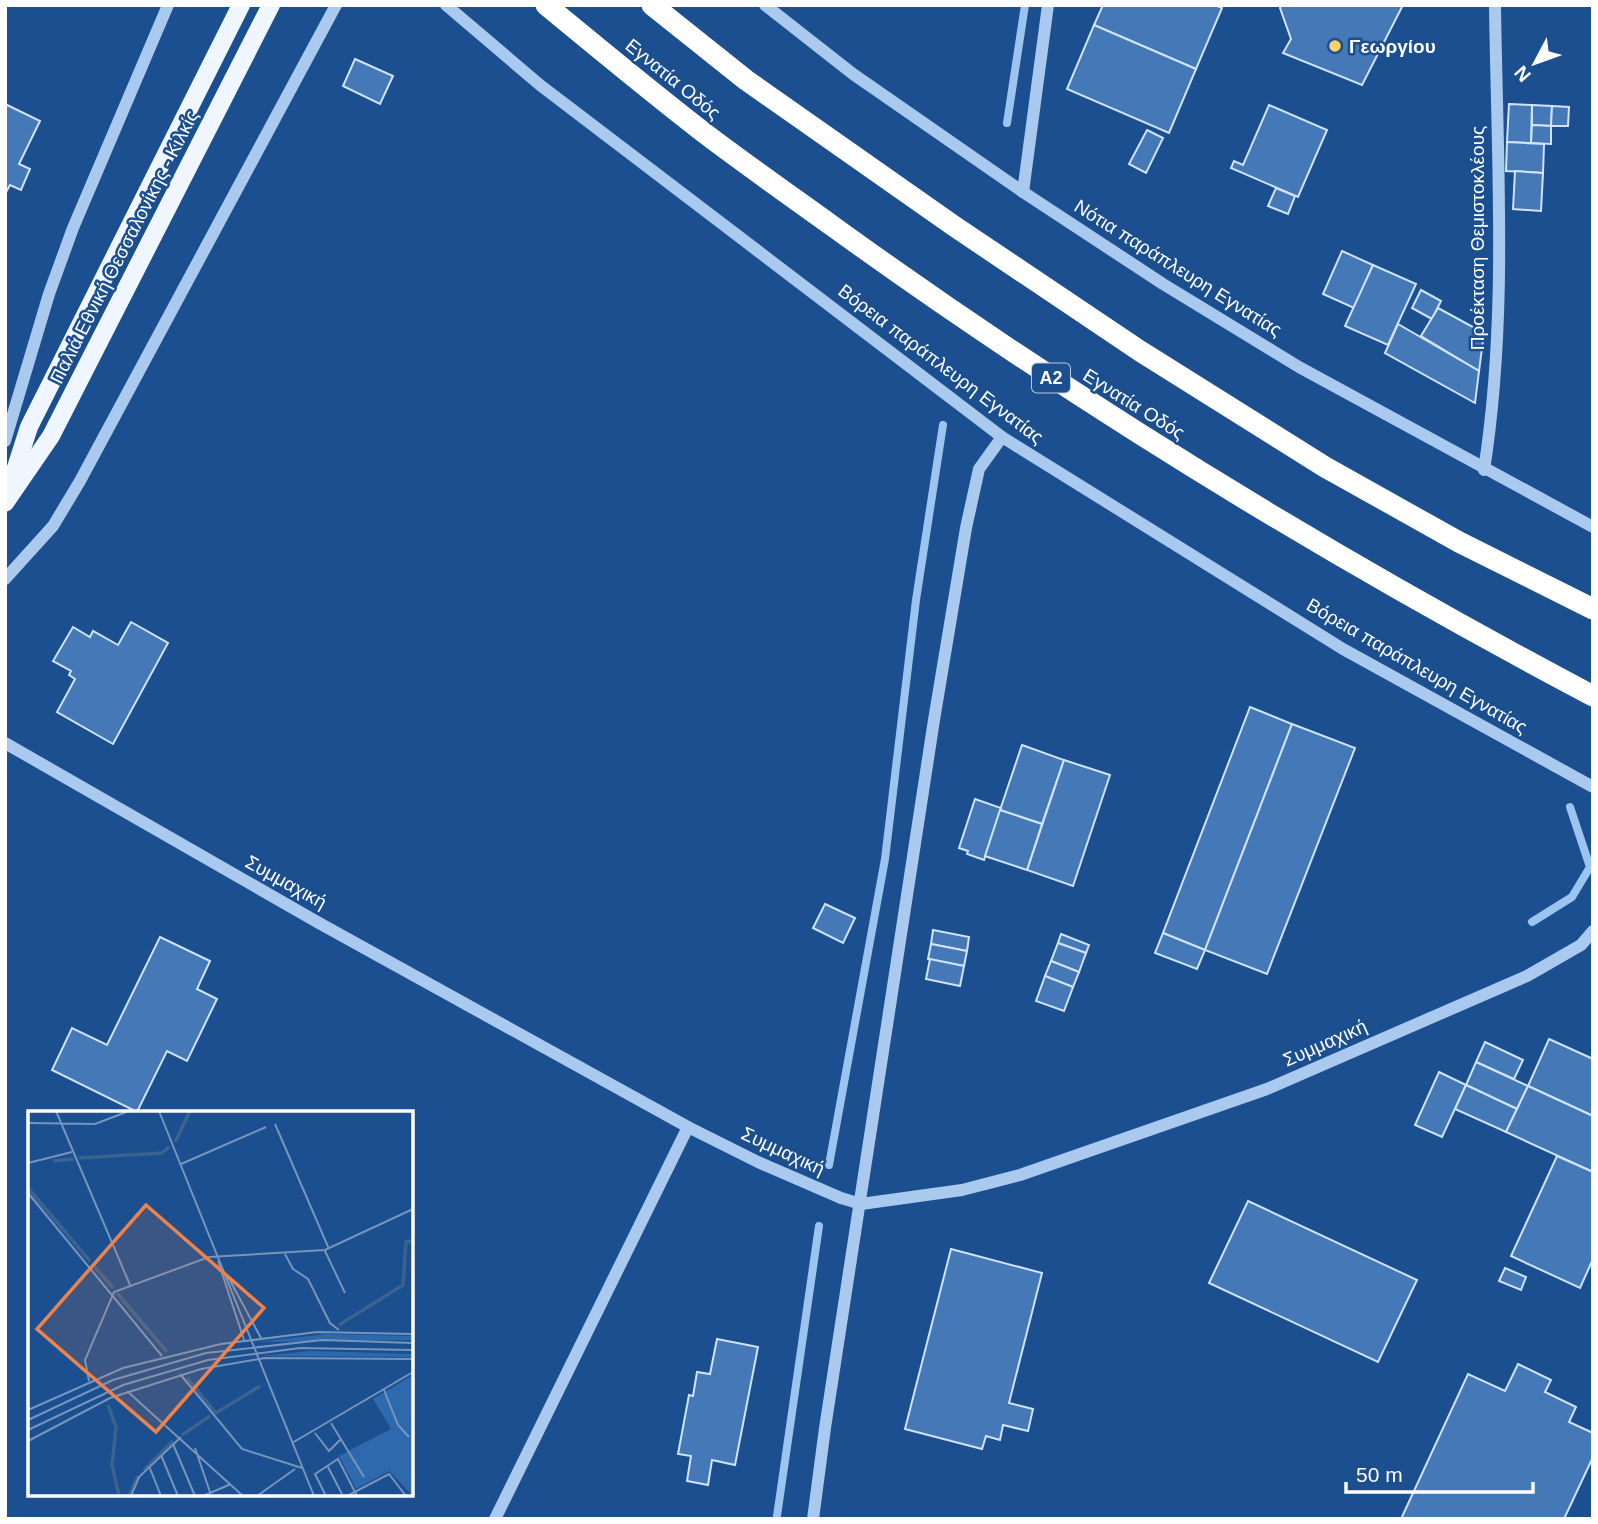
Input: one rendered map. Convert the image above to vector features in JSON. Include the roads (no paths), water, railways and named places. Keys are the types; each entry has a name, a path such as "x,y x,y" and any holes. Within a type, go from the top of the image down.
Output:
{"highway":[{"name":"Εγνατία Οδός","path":"546,5 704,133 924,292 1094,407 1292,528 1593,696"},
{"path":"652,5 746,80 954,226 1140,351 1325,467 1460,542 1593,609"}],"main road":[{"name":"Παλιά Εθνική Θεσσαλονίκης - Κιλκίς","path":"5,502 29,427 241,5"},
{"name":"Παλιά Εθνική Θεσσαλονίκης - Κιλκίς","path":"5,502 51,436 271,5"}],"street":[{"path":"5,441 49,294 73,228 168,5"},
{"path":"5,579 53,526 80,481 336,5"},
{"name":"Βόρεια παράπλευρη Εγνατίας","path":"446,5 550,93 1002,437 1343,649 1593,787"},
{"name":"Νότια παράπλευρη Εγνατίας","path":"765,5 853,74 1023,192 1163,284 1288,360 1484,470 1593,527"},
{"path":"1023,192 1048,5"},
{"name":"Προέκταση Θεμιστοκλέους","path":"1484,470 1492,421 1497,352 1495,5"},
{"path":"813,1519 934,720 966,528 979,469 1002,437"},
{"name":"Συμμαχική","path":"5,743 298,911 688,1127 758,1162 860,1204 962,1190 1020,1175 1267,1089 1527,976 1581,945 1593,931"},
{"path":"495,1519 688,1127"}],"waterway":[{"path":"1007,123 1025,5"},
{"path":"829,1165 885,859 916,600 943,425"},
{"path":"1532,922 1572,897 1590,867 1570,807"},
{"path":"777,1516 819,1226"}],"place":[{"name":"Γεωργίου","path":"1335,46"}]}
